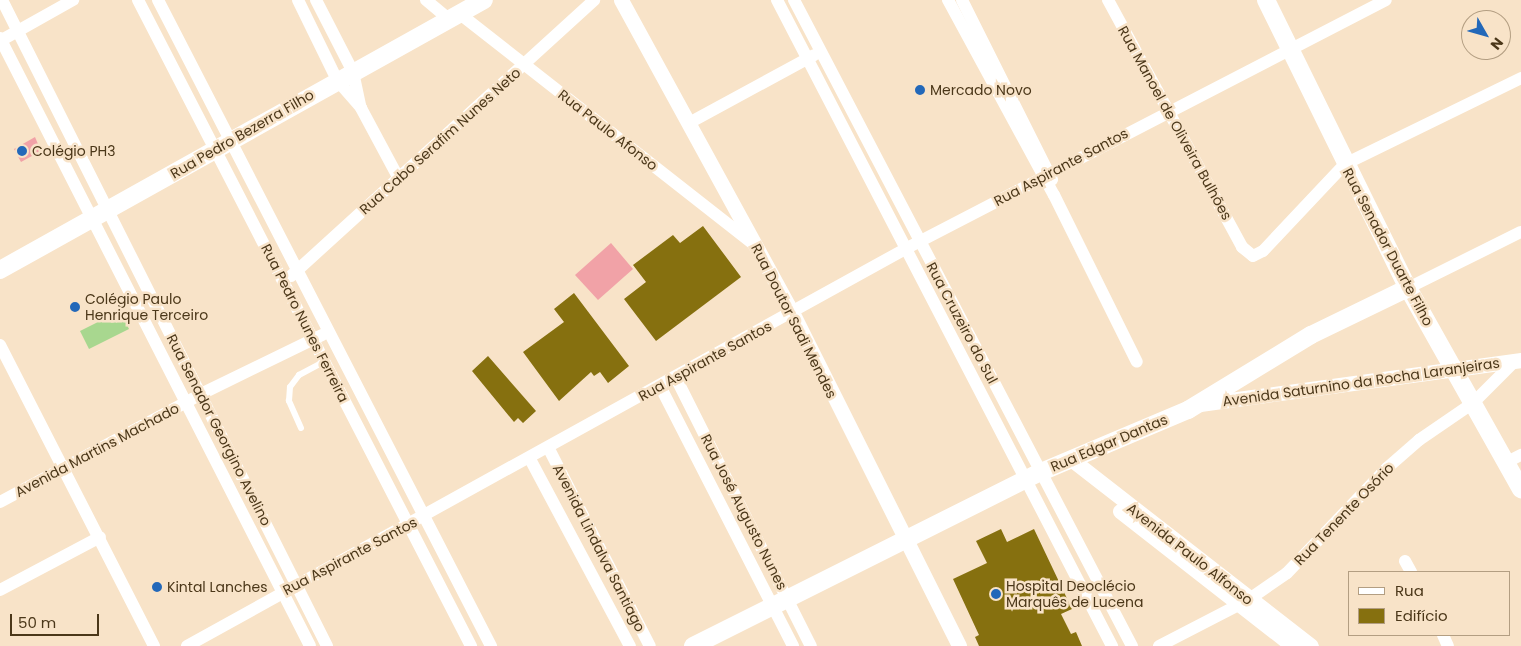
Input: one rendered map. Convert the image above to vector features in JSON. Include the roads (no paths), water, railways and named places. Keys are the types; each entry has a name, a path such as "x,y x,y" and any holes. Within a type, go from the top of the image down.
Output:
{"main road":[{"name":"Rua Senador Duarte Filho","path":"1266,0 1345,164 1408,288 1473,402 1514,459 1521,489"},
{"name":"Rua Pedro Bezerra Filho","path":"0,270 468,8"},
{"name":"Rua Edgar Dantas","path":"693,646 1033,476 1200,404 1311,335 1408,288"}],"street":[{"name":"Rua Senador Georgino Avelino","path":"2,0 327,646"},
{"path":"0,40 73,0"},
{"name":"Rua Pedro Nunes Ferreira","path":"138,0 285,281 408,526 471,646"},
{"name":"Rua Pedro Nunes Ferreira","path":"158,0 491,646"},
{"path":"298,0 337,80 361,108 398,177"},
{"path":"316,0 352,72 361,108"},
{"path":"426,0 468,8"},
{"name":"Rua Cabo Serafim Nunes Neto","path":"285,281 398,177 527,65 594,0"},
{"name":"Rua Doutor Sadi Mendes","path":"621,0 792,312 904,541 959,646"},
{"name":"Rua Cruzeiro do Sul","path":"777,0 980,392 1033,476 1132,646"},
{"name":"Rua Cruzeiro do Sul","path":"794,0 994,384 1033,476 1112,646"},
{"path":"948,0 1047,175"},
{"path":"962,0 1047,175 1054,195 1137,362"},
{"name":"Rua Manoel de Oliveira Bulhões","path":"1108,0 1242,247 1258,256 1345,164"},
{"name":"Rua Aspirante Santos","path":"187,646 296,584 425,517 530,459 907,248 1289,48 1386,0"},
{"name":"Rua Paulo Afonso","path":"468,8 527,65 756,246"},
{"name":"Rua Senador Georgino Avelino","path":"0,40 184,403 310,646"},
{"path":"689,123 821,52"},
{"path":"181,83 197,75"},
{"path":"1345,164 1521,78"},
{"name":"Rua Edgar Dantas","path":"1408,288 1521,232"},
{"path":"930,294 944,287"},
{"name":"Avenida Martins Machado","path":"0,502 65,469 201,394 329,332"},
{"path":"0,345 100,537 154,646"},
{"name":"Avenida Saturnino da Rocha Laranjeiras","path":"1200,404 1518,361"},
{"name":"Rua Tenente Osório","path":"1159,646 1243,603 1287,573 1418,440 1473,402 1518,361"},
{"name":"Rua José Augusto Nunes","path":"676,378 780,603 793,646"},
{"path":"980,392 994,384"},
{"name":"Rua José Augusto Nunes","path":"660,386 780,603 811,646"},
{"name":"Avenida Lindalva Santiago","path":"548,449 650,646"},
{"name":"Avenida Lindalva Santiago","path":"530,459 630,646"},
{"name":"Avenida Paulo Alfonso","path":"1066,461 1243,603 1293,646"},
{"path":"0,590 100,537"},
{"name":"Avenida Paulo Alfonso","path":"1243,603 1311,646"}],"lane":[{"path":"301,428 290,401 290,386 299,375 325,361"}],"place":[{"name":"Mercado Novo","path":"920,90"},
{"name":"Colégio PH3","path":"22,151"},
{"name":"Colégio Paulo Henrique Terceiro","path":"75,307"},
{"name":"Kintal Lanches","path":"157,587"},
{"name":"Hospital Deoclécio Marquês de Lucena","path":"996,594"}]}
